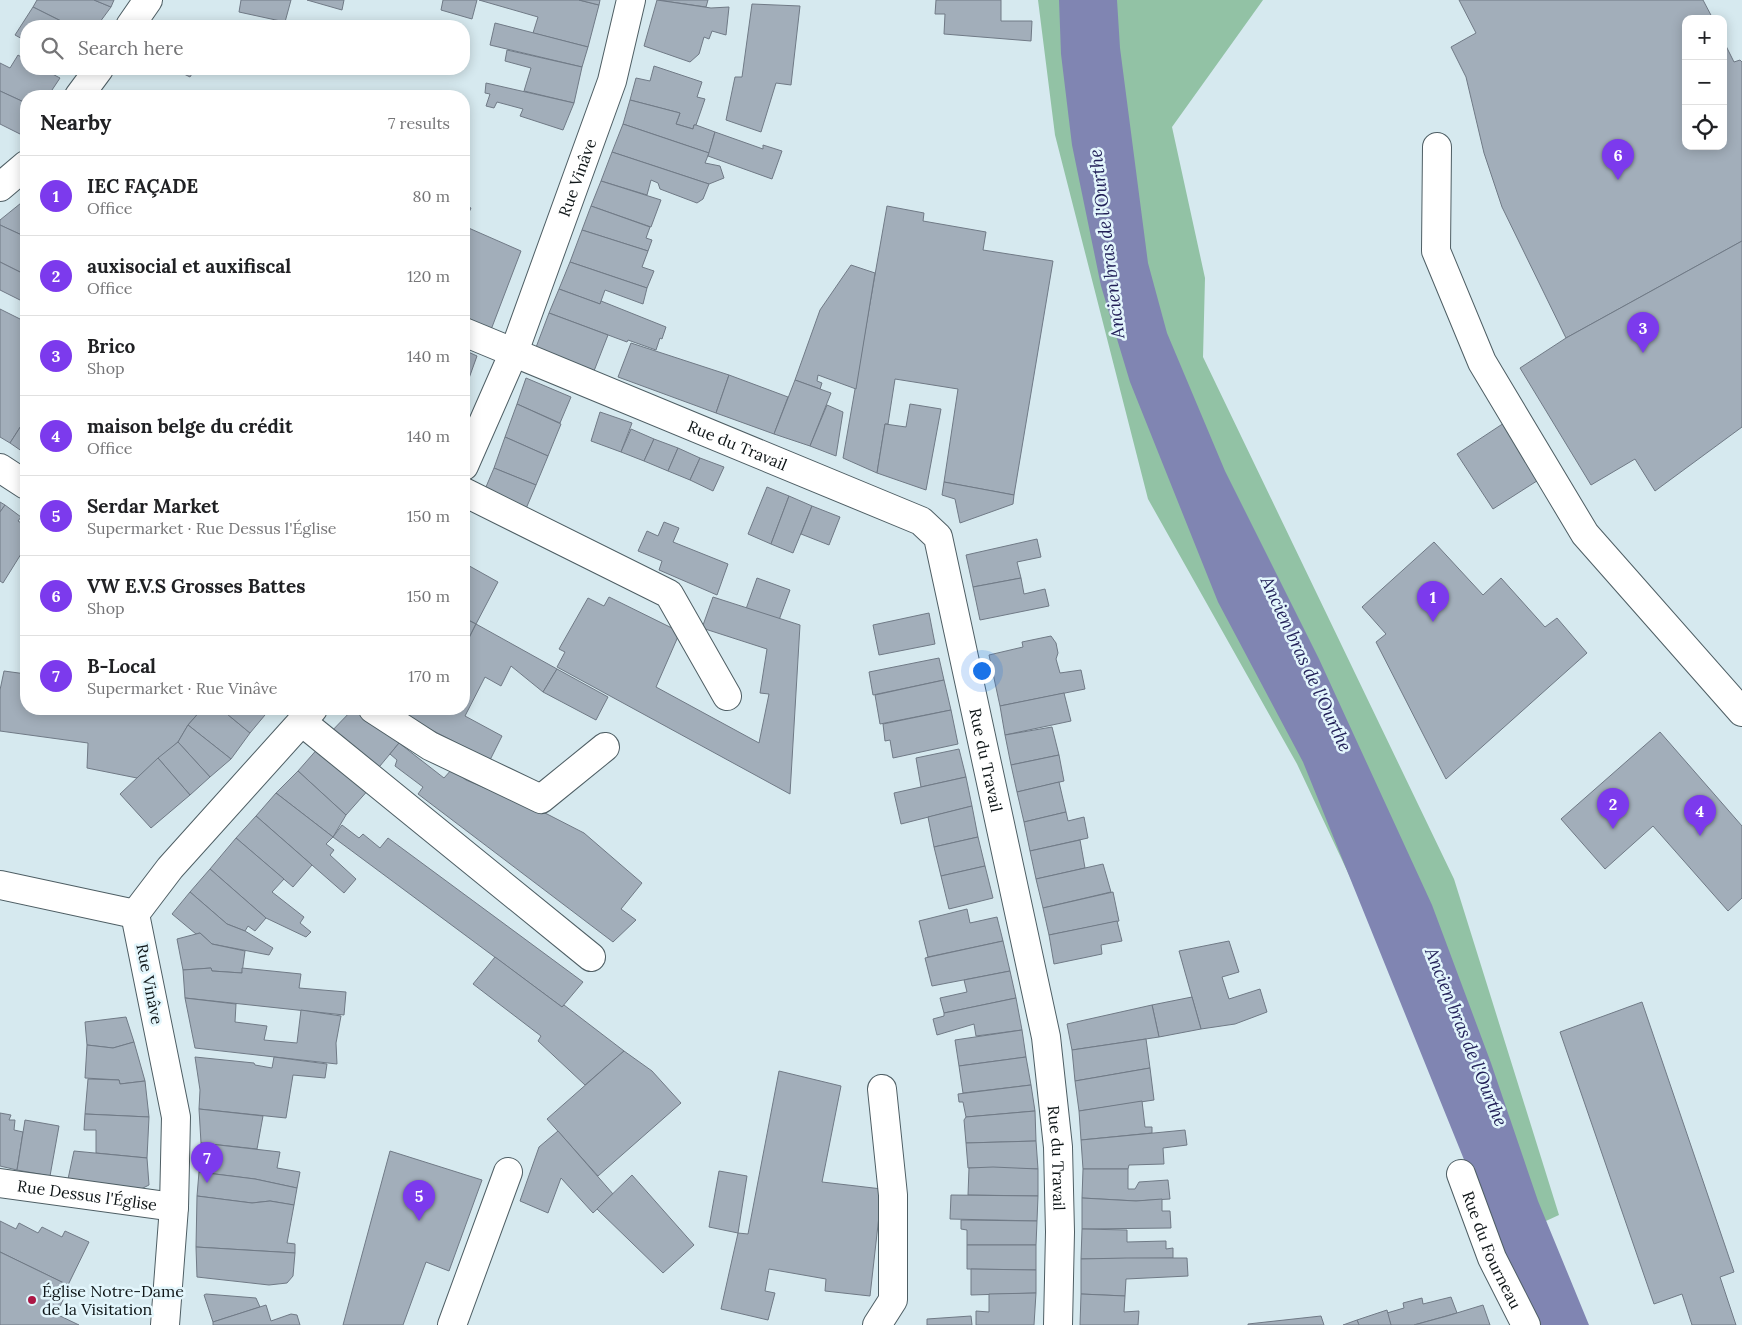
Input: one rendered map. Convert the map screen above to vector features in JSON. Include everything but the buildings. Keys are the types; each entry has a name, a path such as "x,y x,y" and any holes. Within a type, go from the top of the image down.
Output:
{"street":[{"path":"134,20 148,0"},
{"name":"Rue Vinâve","path":"470,452 514,352 612,81 632,0"},
{"path":"83,90 95,75"},
{"path":"1437,147 1436,250 1482,362 1585,534 1742,712"},
{"path":"0,187 20,170"},
{"path":"470,334 514,352"},
{"name":"Rue du Travail","path":"514,352 921,521 938,537 1046,1037 1058,1147 1060,1232 1058,1325"},
{"path":"0,468 20,481"},
{"path":"470,495 669,594 727,696"},
{"path":"381,715 430,746 541,799 605,747"},
{"path":"0,885 135,914 170,868 308,716 591,957"},
{"name":"Rue Vinâve","path":"135,914 176,1117 174,1207 165,1325"},
{"path":"877,1325 893,1300 893,1195 882,1089"},
{"path":"452,1325 508,1172"},
{"name":"Rue du Fourneau","path":"1461,1174 1492,1258 1526,1325"},
{"name":"Rue Dessus l'Église","path":"0,1182 174,1207"}],"green space":[{"path":"1038,0 1263,0 1172,127 1205,278 1203,357 1454,879 1559,1215 1509,1238 1380,941 1297,764 1148,499 1055,135"}],"water":[{"name":"Ancien bras de l'Ourthe","path":"1059,0 1117,0 1120,48 1148,263 1167,333 1225,471 1319,659 1432,905 1491,1063 1538,1201 1589,1325 1531,1325 1303,762 1218,602 1130,382 1101,286 1072,145 1061,54"}],"place":[{"name":"VW E.V.S Grosses Battes","path":"1618,180"},
{"name":"Brico","path":"1643,353"},
{"name":"IEC FAÇADE","path":"1433,622"},
{"name":"auxisocial et auxifiscal","path":"1613,829"},
{"name":"maison belge du crédit","path":"1700,836"},
{"name":"B-Local","path":"207,1183"},
{"name":"Serdar Market","path":"419,1221"},
{"name":"Église Notre-Dame de la Visitation","path":"32,1300"}]}
